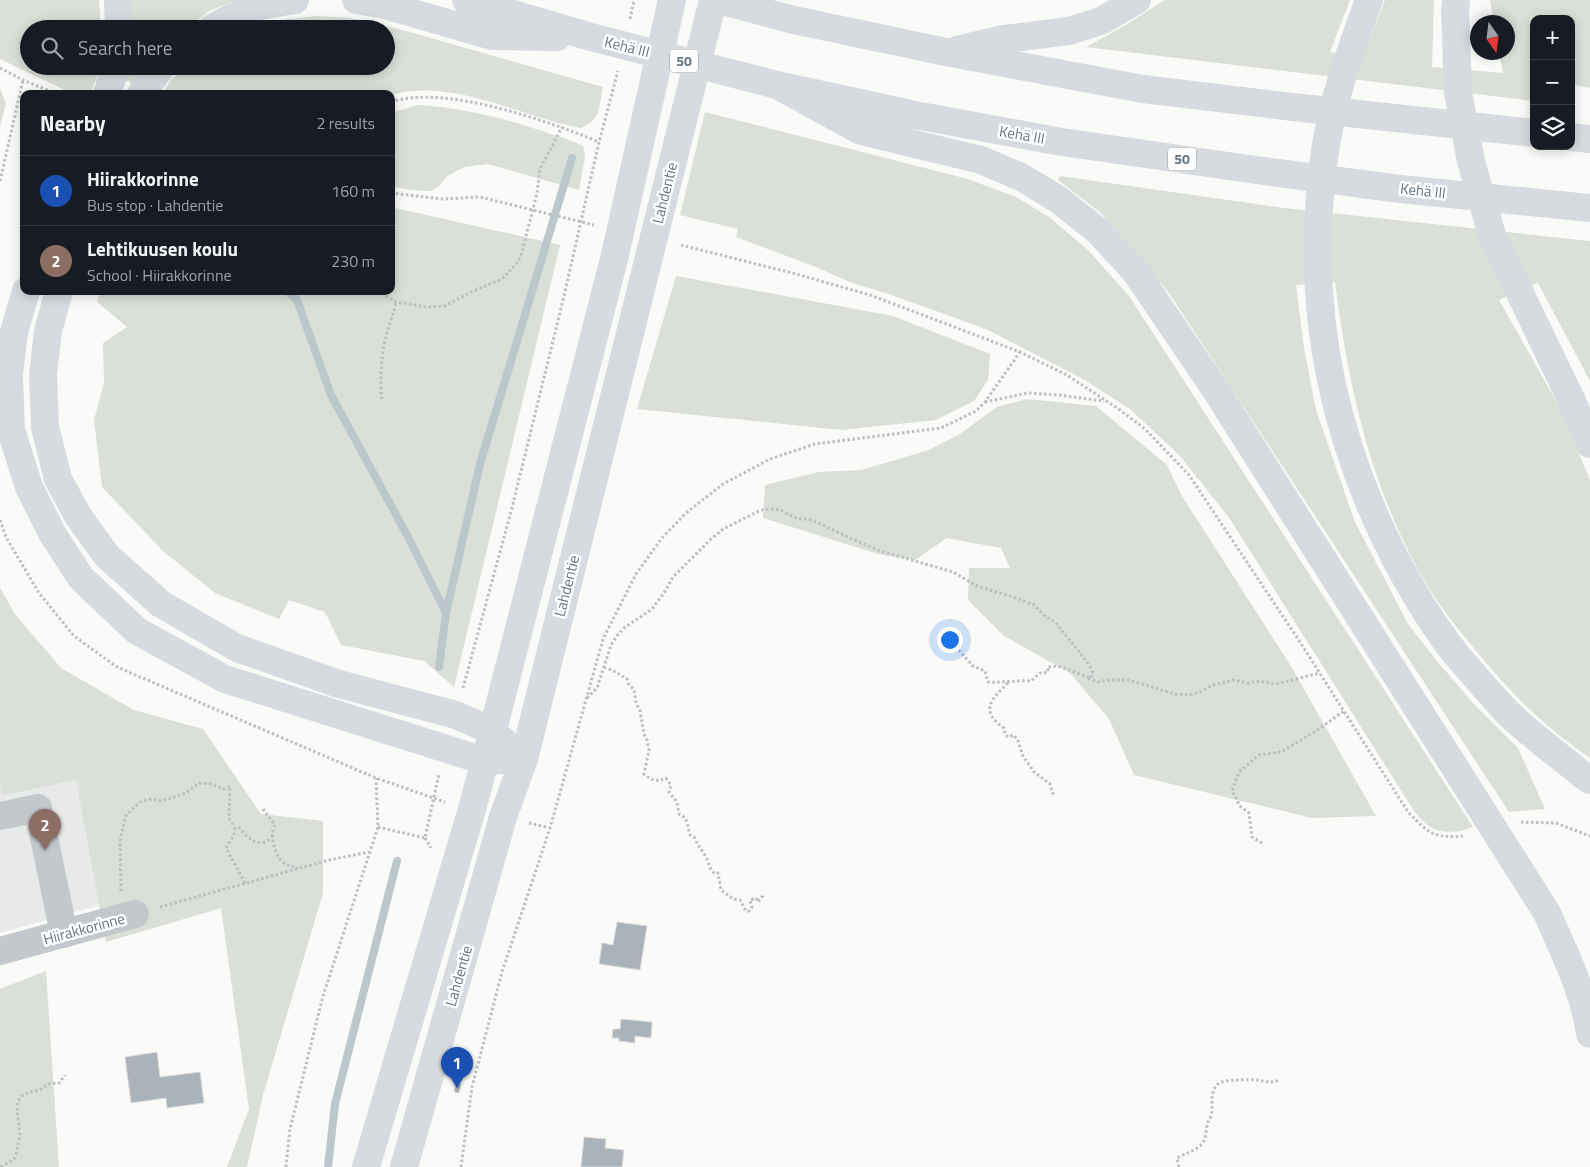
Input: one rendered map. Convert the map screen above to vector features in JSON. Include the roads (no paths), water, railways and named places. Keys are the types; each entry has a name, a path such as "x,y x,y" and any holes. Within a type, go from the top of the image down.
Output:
{"main road":[{"path":"118,0 119,20"},
{"path":"226,20 260,6 295,0"},
{"path":"356,0 385,5 492,36 591,37"},
{"name":"Kehä III","path":"466,0 591,37 777,85 915,115 1082,145 1249,169 1400,189 1590,208"},
{"path":"366,1167 485,761 615,255 672,0"},
{"name":"Lahdentie","path":"404,1167 503,817 524,759 712,0"},
{"path":"718,0 794,20 946,52 1143,89 1530,133"},
{"path":"946,52 1004,39 1069,31 1101,21 1137,0"},
{"path":"1370,0 1346,61 1326,144 1318,220 1317,270 1321,320 1329,377 1349,452 1377,522 1411,588 1454,652 1508,712 1590,780"},
{"path":"1455,6 1458,92 1471,161 1492,235 1572,401 1590,444"},
{"path":"108,90 113,75"},
{"path":"144,90 155,75"},
{"path":"777,85 861,131 981,160 1021,177 1059,200 1098,231 1135,271 1217,392 1547,913 1573,970 1590,1034"},
{"path":"1575,137 1590,139"},
{"path":"25,295 14,332 9,375 12,430 29,487 52,533 81,578 137,631 225,679 485,761 524,759"},
{"path":"58,295 48,331 43,375 45,427 58,479 78,516 107,556 161,604 237,648 339,684 456,715 492,731 524,759"}],"street":[{"path":"0,816 38,808 64,934"},
{"name":"Hiirakkorinne","path":"0,951 127,917"}],"waterway":[{"path":"439,667 446,613 480,464 572,158"},
{"path":"291,295 297,300 331,395 407,535 446,613"},
{"path":"328,1167 335,1104 397,861"}],"place":[{"name":"Lehtikuusen koulu","path":"45,850"},
{"name":"Hiirakkorinne","path":"457,1088"}]}
